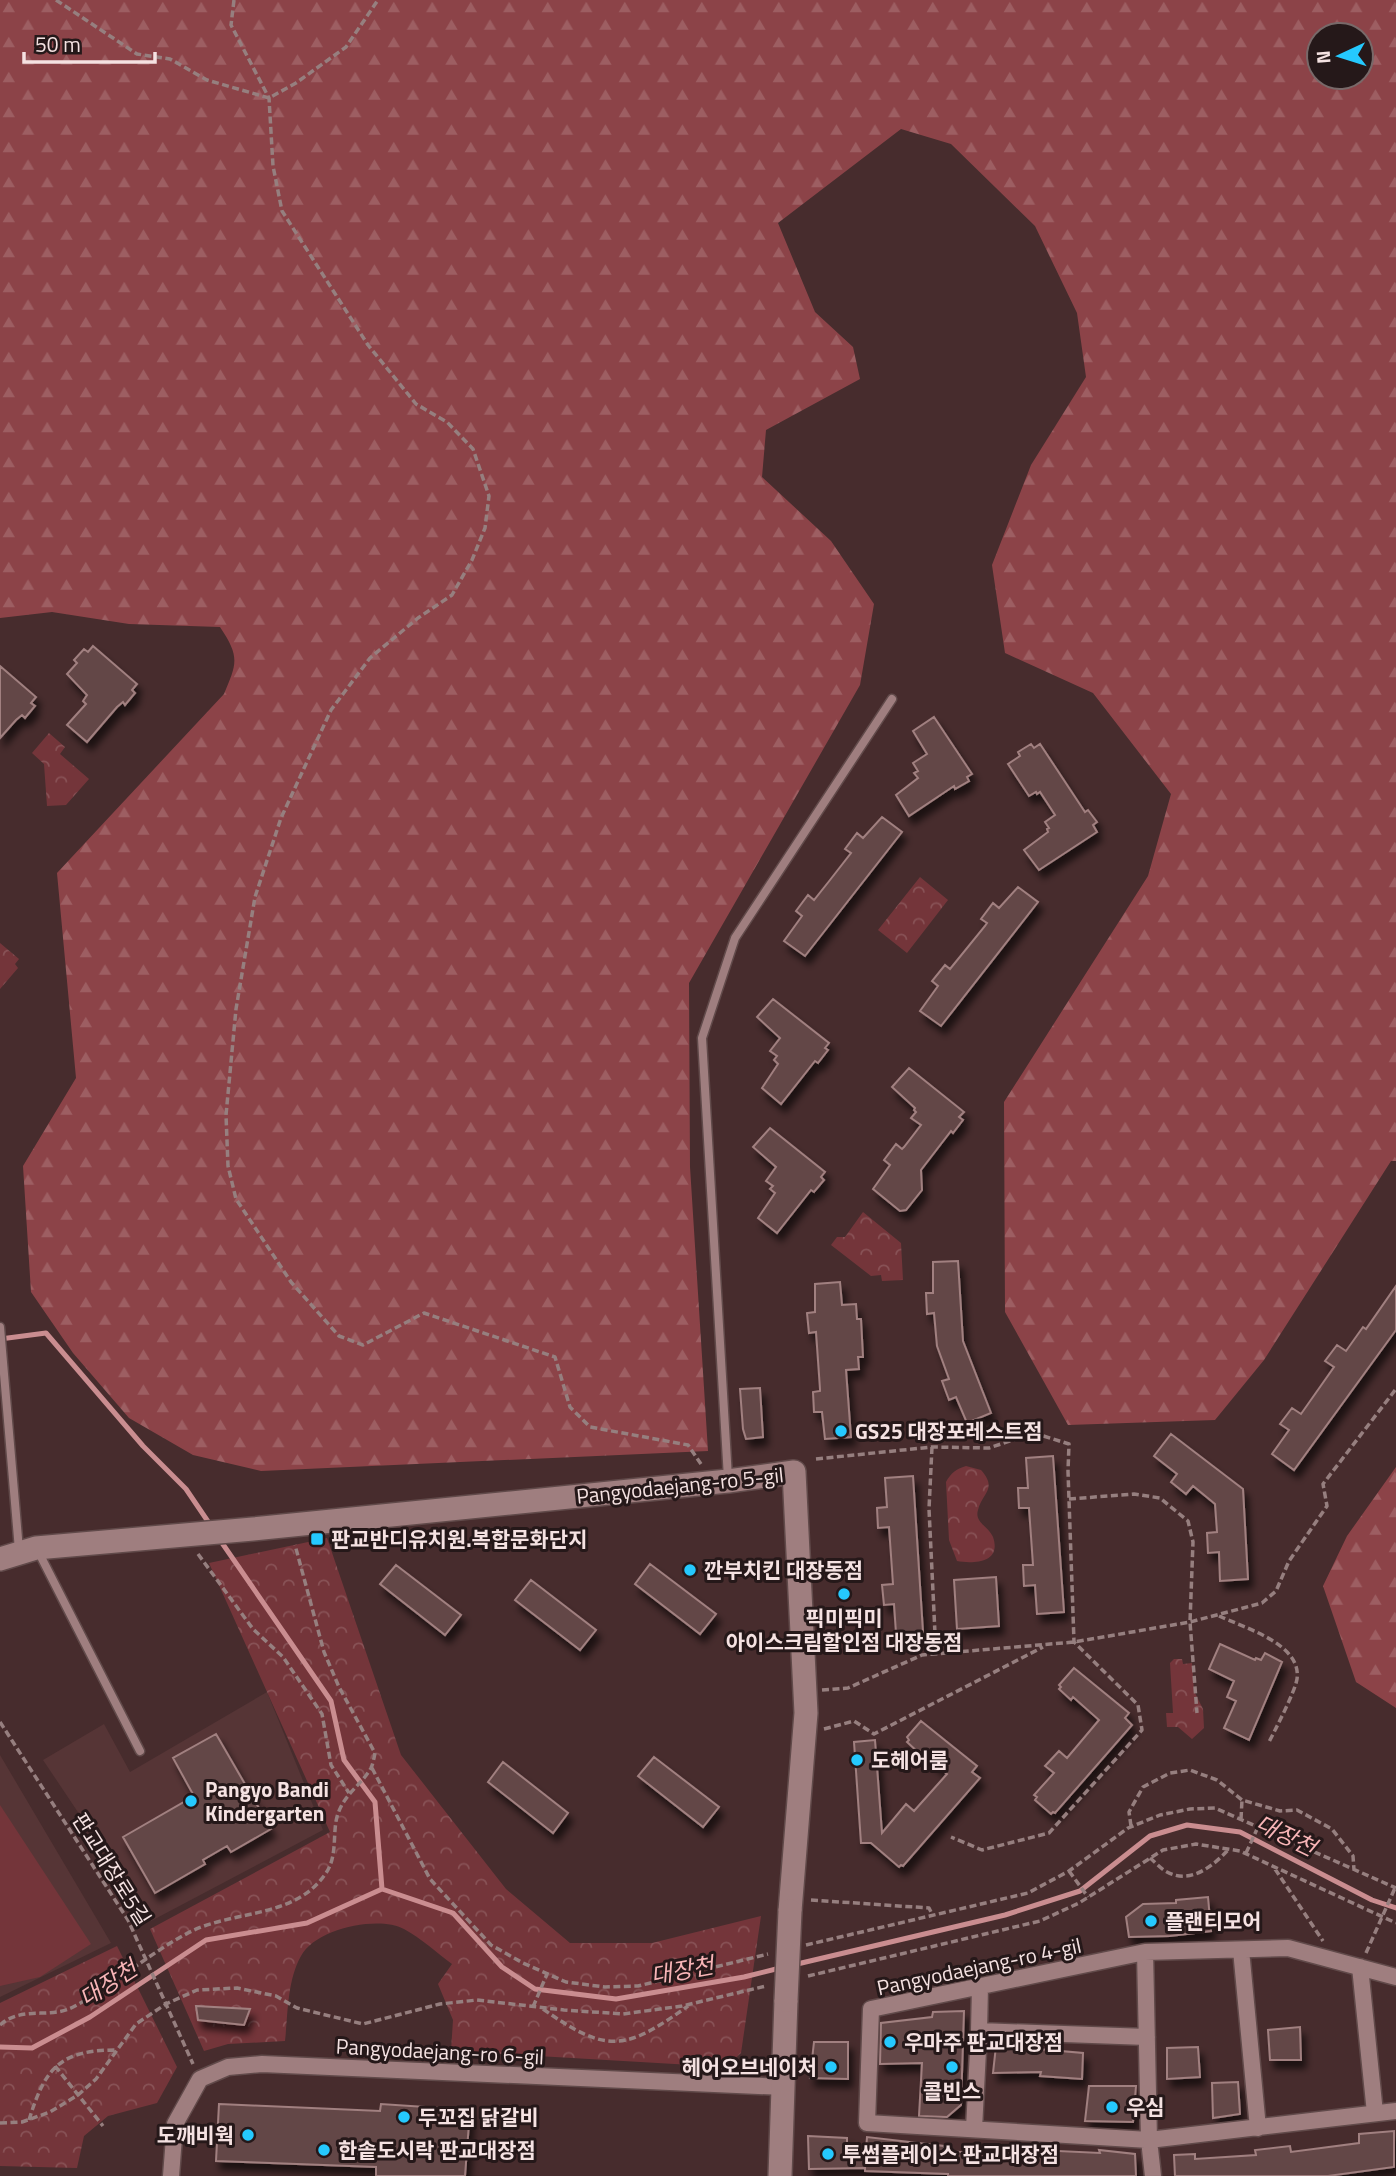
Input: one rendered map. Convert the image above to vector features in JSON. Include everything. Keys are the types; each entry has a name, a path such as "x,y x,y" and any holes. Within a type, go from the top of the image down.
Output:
{"street":[{"name":"Pangyodaejang-ro 5-gil","path":"187,1535 721,1482 794,1472 805,1733 791,1905 779,1992"},
{"path":"19,1554 187,1535"},
{"name":"Pangyodaejang-ro 4-gil","path":"1396,1977 1288,1948 1145,1952 871,2009 867,2123 1149,2140 1396,2111"},
{"path":"1241,1950 1258,2128"},
{"path":"1145,1952 1149,2140 1153,2176"},
{"path":"1360,1967 1375,2113"},
{"path":"974,2129 980,1987"},
{"path":"779,1992 784,2087 780,2176"},
{"path":"979,2031 1147,2037"},
{"name":"Pangyodaejang-ro 6-gil","path":"200,2080 228,2067 262,2064 784,2087"},
{"path":"171,2176 175,2124 200,2080"}],"lane":[{"path":"721,1482 702,1038 735,938 892,699"},
{"path":"0,1327 19,1554 140,1751"}],"path":[{"path":"56,0 136,54 170,59 207,80 269,98 296,83 346,47 378,0"},
{"path":"234,0 231,25 269,98 274,166 282,211 369,345 416,404 447,422 474,449 489,496 485,528 472,560 452,595 418,618 370,658 331,710 281,818 255,897 236,1009 226,1115 228,1166 236,1199 291,1282 339,1336 363,1345 424,1313 555,1357 570,1406 590,1427 688,1445 721,1482"},
{"path":"805,1691 848,1688 922,1655 1074,1642 1190,1622 1262,1603 1276,1591 1289,1561 1327,1506 1323,1484 1396,1389"},
{"path":"816,1459 932,1447 989,1448 1034,1433 1069,1444 1074,1642 1138,1705 1142,1730 1049,1833 982,1850 951,1838"},
{"path":"932,1447 929,1509 936,1654"},
{"path":"1069,1499 1134,1494 1160,1498 1188,1521 1193,1542 1190,1622 1197,1713"},
{"path":"290,1525 324,1652 339,1687 375,1753 372,1768 430,1879 491,1945 546,1976 566,1982 604,1987 638,1986 779,1952"},
{"path":"187,1535 253,1629 290,1667 323,1714 331,1765 350,1792"},
{"path":"1217,1615 1284,1647 1295,1660 1297,1680 1268,1744"},
{"path":"805,1733 854,1721 874,1734 1047,1645"},
{"name":"판교대장로5길","path":"0,1722 128,1920 200,2080"},
{"path":"0,2025 8,2018 22,2013 56,2012 73,2008 146,1958 194,1930 282,1906 305,1894 327,1872 335,1845 338,1813 350,1792 372,1768"},
{"path":"1131,1826 1129,1812 1143,1787 1170,1773 1190,1770 1217,1780 1242,1800 1280,1811 1297,1810 1332,1829 1353,1856 1354,1870"},
{"path":"1241,1819 1242,1800"},
{"path":"804,1946 1028,1893 1069,1871 1131,1826 1160,1815 1190,1809 1215,1808 1396,1888 1360,1967"},
{"path":"1247,1852 1258,1828"},
{"path":"798,1978 1040,1921 1088,1897 1163,1850 1196,1844 1247,1852 1396,1923"},
{"path":"1150,1858 1168,1873 1192,1875 1212,1867 1229,1849"},
{"path":"1274,1867 1335,1961"},
{"path":"1069,1871 1088,1897"},
{"path":"791,1905 929,1908 932,1915"},
{"path":"533,2007 546,1976"},
{"path":"0,2123 29,2120 50,2112 78,2095 96,2079 136,2024 166,2004 197,1990 237,1988 276,1996 297,2008 363,2024 440,2004 477,2000 623,2014 779,1992"},
{"path":"541,2008 574,2031 600,2041 628,2041 653,2031 690,2004"},
{"path":"29,2120 37,2092 57,2063 90,2050 117,2050"},
{"path":"55,2066 103,2126"}],"shaded area":[{"name":"Pangyo Bandi Kindergarten","path":"267,1692 323,1830 151,1921 43,1760 104,1724 130,1772"},
{"path":"0,1755 111,1943 0,1997"}],"green space":[{"path":"0,0 1396,0 1396,1161 1391,1161 1264,1360 1215,1420 1068,1425 1005,1312 1004,1102 1148,876 1171,794 1093,693 1005,653 992,565 1031,465 1086,377 1077,313 1035,226 951,144 901,129 778,223 815,312 853,347 860,379 766,430 762,477 831,541 874,604 860,685 689,983 690,1167 708,1451 261,1471 193,1455 129,1418 73,1353 31,1292 23,1166 76,1078 57,873 224,694 232,675 234,660 231,646 220,627 129,624 52,612 0,618"},
{"path":"49,733 65,747 60,754 89,779 66,805 47,806 44,764 32,753"},
{"path":"920,877 948,900 907,953 878,930"},
{"path":"0,943 19,959 15,964 18,968 0,989"},
{"path":"863,1212 901,1243 903,1280 882,1281 881,1275 871,1276 831,1245 837,1237 845,1237"},
{"path":"966,1466 981,1470 989,1487 977,1514 993,1537 995,1546 990,1557 978,1562 957,1561 949,1540 946,1482 959,1468"},
{"path":"1396,1467 1396,1708 1356,1682 1323,1586 1347,1536"},
{"path":"327,1538 401,1755 506,1889 570,1943 652,1943 761,1916 741,2053 726,2067 451,2051 453,2020 438,1984 452,1964 404,1929 379,1924 348,1927 319,1938 308,1947 293,1976 285,2041 228,2044 204,2051 150,1929 330,1832 209,1563"},
{"path":"1174,1659 1182,1659 1183,1664 1192,1663 1194,1691 1203,1709 1204,1728 1192,1739 1178,1727 1167,1727 1166,1713 1173,1713 1170,1663"},
{"path":"0,1805 91,1944 40,1977 0,1986"},
{"path":"117,1946 177,2067 157,2103 108,2116 84,2136 77,2168 0,2166 0,2003"}],"building":[{"path":"93,646 137,684 132,690 135,693 125,705 123,702 117,707 87,742 67,725 86,704 83,701 87,695 67,674 84,649 88,652"},
{"path":"0,666 36,697 31,703 35,706 25,718 22,715 0,738"},
{"path":"934,717 972,774 967,777 969,781 955,789 954,786 909,816 896,795 918,778 914,773 918,771 913,763 927,754 913,731"},
{"path":"1031,744 1034,748 1040,744 1085,812 1088,810 1097,822 1093,825 1097,832 1039,870 1024,850 1048,832 1049,828 1045,822 1055,815 1040,792 1029,796 1008,764 1020,756 1018,752"},
{"path":"882,817 902,832 805,956 784,941 802,916 796,911 808,895 814,900 830,880 851,853 845,849 857,833 863,838"},
{"path":"1018,887 1038,902 941,1026 920,1011 938,986 932,981 945,965 950,969 985,926 987,923 981,919 993,903 999,908"},
{"path":"773,999 829,1043 825,1048 828,1050 818,1063 815,1061 781,1104 762,1088 778,1064 774,1060 777,1056 770,1051 780,1038 757,1017"},
{"path":"909,1068 964,1112 959,1117 963,1120 953,1133 951,1131 921,1170 922,1190 906,1210 900,1211 873,1189 890,1165 884,1160 896,1144 902,1149 921,1125 911,1118 916,1112 915,1108 892,1087"},
{"path":"770,1128 825,1172 821,1177 824,1180 814,1192 811,1190 777,1233 758,1218 775,1193 770,1189 773,1186 766,1181 776,1167 753,1147"},
{"path":"958,1261 963,1341 991,1413 967,1423 956,1397 949,1400 942,1381 949,1379 937,1346 934,1313 927,1314 926,1293 933,1293 933,1262"},
{"path":"840,1282 842,1305 856,1304 857,1319 861,1319 863,1357 858,1357 859,1369 846,1370 851,1437 825,1439 822,1412 814,1412 813,1392 820,1391 816,1332 809,1333 807,1313 815,1312 815,1284"},
{"path":"1396,1286 1396,1330 1294,1470 1272,1454 1289,1430 1280,1424 1292,1408 1301,1414 1334,1367 1325,1361 1337,1345 1346,1351 1363,1327 1366,1329"},
{"path":"760,1388 763,1437 746,1439 740,1389"},
{"path":"1171,1434 1243,1489 1248,1579 1220,1581 1219,1552 1208,1553 1207,1533 1217,1532 1215,1504 1193,1486 1186,1494 1171,1482 1177,1474 1154,1456"},
{"path":"1053,1456 1064,1612 1037,1614 1035,1585 1024,1586 1023,1565 1033,1565 1029,1508 1019,1508 1018,1488 1028,1488 1026,1458"},
{"path":"913,1476 923,1632 896,1633 894,1604 884,1605 882,1585 893,1584 889,1527 878,1528 877,1508 887,1507 885,1478"},
{"path":"650,1564 716,1614 700,1634 635,1584"},
{"path":"396,1565 461,1615 445,1635 380,1584"},
{"path":"996,1577 999,1626 957,1629 954,1580"},
{"path":"531,1580 596,1630 580,1650 515,1600"},
{"path":"1220,1644 1255,1660 1261,1660 1265,1653 1282,1662 1249,1740 1224,1728 1236,1701 1227,1697 1234,1681 1209,1669"},
{"path":"1074,1668 1129,1713 1125,1718 1132,1725 1055,1813 1051,1814 1035,1800 1037,1797 1034,1795 1054,1773 1045,1766 1059,1751 1067,1758 1099,1720 1073,1697 1071,1700 1059,1689 1059,1685"},
{"path":"921,1721 977,1766 972,1772 980,1778 903,1866 899,1867 871,1843 861,1843 854,1742 875,1740 882,1833 906,1804 914,1811 947,1774 907,1742 907,1737"},
{"path":"216,1734 271,1829 231,1852 227,1846 203,1860 205,1864 155,1893 123,1837 194,1796 173,1758"},
{"path":"654,1757 719,1807 703,1827 638,1776"},
{"path":"503,1762 568,1813 553,1833 488,1782"},
{"path":"1208,1897 1211,1931 1129,1937 1126,1917 1143,1904 1176,1903 1176,1900"},
{"path":"196,2006 250,2009 244,2025 198,2020"},
{"path":"964,2011 961,2105 947,2117 919,2116 922,2063 880,2064 881,2023 932,2017 933,2012"},
{"path":"1300,2027 1301,2060 1270,2060 1268,2030"},
{"path":"814,2042 848,2042 848,2079 810,2078"},
{"path":"996,2046 1027,2046 1083,2053 1082,2079 1040,2076 1041,2072 993,2073"},
{"path":"1198,2047 1200,2077 1167,2079 1167,2048"},
{"path":"1238,2082 1240,2114 1213,2118 1212,2083"},
{"path":"1089,2086 1136,2086 1133,2122 1085,2121"},
{"path":"219,2104 380,2111 381,2104 470,2110 465,2176 376,2176 376,2167 216,2161"},
{"path":"1394,2131 1394,2167 1328,2176 1175,2176 1174,2155 1195,2154 1195,2159 1256,2155 1255,2150 1290,2146 1291,2152 1359,2143 1359,2134"},
{"path":"808,2136 847,2138 847,2149 866,2150 867,2137 944,2146 944,2151 995,2154 995,2148 1100,2153 1099,2150 1135,2154 1136,2176 948,2176 865,2171 865,2168 809,2169"}],"waterway":[{"path":"0,1339 46,1333 143,1446 186,1489 211,1526"},
{"path":"220,1540 331,1701 344,1760 375,1802 382,1889"},
{"name":"대장천","path":"793,1965 1005,1915 1080,1891 1150,1836 1187,1825 1240,1832 1372,1900 1396,1908"},
{"name":"대장천","path":"0,2047 32,2048 90,2017 206,1940 307,1923 382,1889 453,1913 502,1967 535,1989 616,1999 744,1977 780,1968"}],"place":[{"name":"GS25 대장포레스트점","path":"841,1431"},
{"name":"판교반디유치원.복합문화단지","path":"317,1539"},
{"name":"깐부치킨 대장동점","path":"690,1570"},
{"name":"픽미픽미 아이스크림할인점 대장동점","path":"844,1594"},
{"name":"도헤어룸","path":"857,1760"},
{"name":"Pangyo Bandi Kindergarten","path":"191,1801"},
{"name":"플랜티모어","path":"1151,1921"},
{"name":"우마주 판교대장점","path":"890,2042"},
{"name":"헤어오브네이처","path":"831,2067"},
{"name":"콜빈스","path":"952,2067"},
{"name":"우심","path":"1112,2107"},
{"name":"두꼬집 닭갈비","path":"404,2117"},
{"name":"도깨비웍","path":"248,2135"},
{"name":"한솥도시락 판교대장점","path":"324,2150"},
{"name":"투썸플레이스 판교대장점","path":"828,2154"}]}
